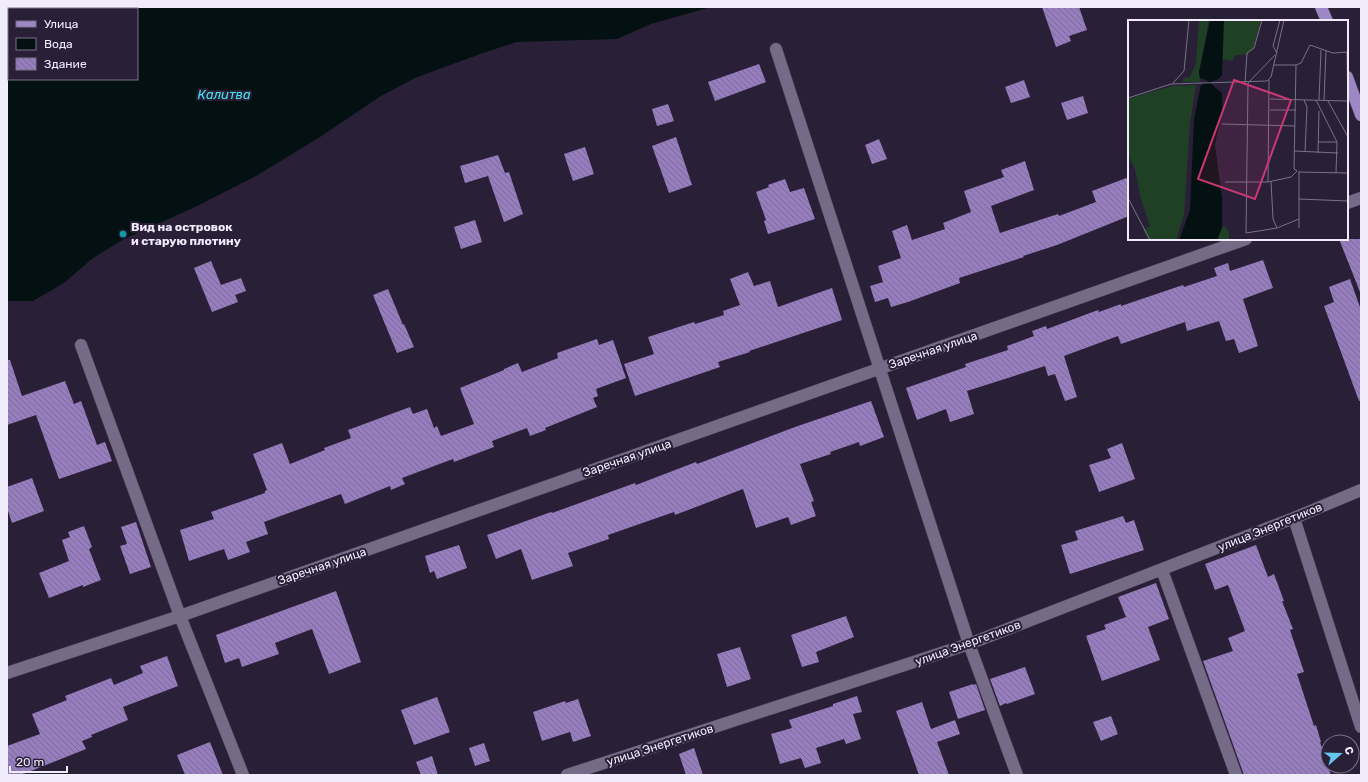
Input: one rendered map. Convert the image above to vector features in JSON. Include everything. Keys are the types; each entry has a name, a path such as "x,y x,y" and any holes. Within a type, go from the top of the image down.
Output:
{"main road":[{"path":"1321,7 1326,20"},
{"path":"1348,80 1361,115"}],"street":[{"path":"776,49 969,644 1017,775"},
{"path":"1348,203 1361,198"},
{"name":"Заречная улица","path":"7,673 180,616 1243,240"},
{"path":"81,345 180,616 243,775"},
{"name":"улица Энергетиков","path":"567,775 969,644 1162,570 1361,490"},
{"path":"1294,518 1361,727"},
{"path":"1162,570 1236,775"}],"water":[{"name":"Калитва","path":"7,7 711,7 651,24 617,39 517,42 415,78 381,96 320,137 256,176 193,208 124,239 93,258 64,283 33,301 7,301"}],"building":[{"path":"1042,7 1079,7 1087,30 1069,36 1071,41 1056,47"},
{"path":"759,64 766,82 715,101 708,82"},
{"path":"1024,80 1030,97 1011,103 1005,87"},
{"path":"1083,96 1088,113 1067,120 1061,103"},
{"path":"668,104 674,121 657,126 652,109"},
{"path":"676,137 692,185 669,193 652,146"},
{"path":"879,139 887,159 872,164 865,145"},
{"path":"585,147 594,174 573,181 564,154"},
{"path":"498,155 505,173 509,172 523,214 504,222 488,176 465,183 460,166"},
{"path":"1025,161 1034,190 991,206 1000,233 1058,214 1059,216 1096,202 1092,191 1128,177 1128,216 1057,245 959,278 960,283 908,302 891,307 888,298 875,302 870,286 883,282 878,266 901,258 892,231 907,225 912,240 945,229 943,223 971,212 964,191 1004,177 1001,170"},
{"path":"785,179 790,192 804,188 815,219 768,234 764,221 766,220 756,192 769,187 768,185"},
{"path":"475,220 482,242 461,249 454,227"},
{"path":"1361,239 1360,292 1339,240"},
{"path":"1263,260 1273,288 1243,299 1258,346 1239,353 1234,339 1226,341 1219,321 1187,331 1185,322 1121,344 1118,336 1064,356 1077,397 1065,401 1055,374 1048,376 1045,366 967,391 974,414 950,422 946,409 917,420 906,388 966,367 965,364 1008,350 1007,346 1034,336 1032,331 1046,326 1047,329 1098,310 1099,312 1121,304 1121,306 1183,285 1184,287 1217,276 1214,268 1228,263 1230,271"},
{"path":"211,261 221,285 241,278 246,291 235,295 238,302 212,312 194,268"},
{"path":"748,272 754,286 770,281 778,307 832,288 842,320 718,362 720,367 635,396 624,364 654,354 648,337 694,322 695,324 724,315 723,311 740,305 730,279"},
{"path":"1350,279 1361,310 1361,400 1359,401 1324,306 1334,302 1329,287"},
{"path":"388,289 414,347 397,353 373,295"},
{"path":"597,339 599,345 613,340 626,378 596,389 598,396 593,398 597,407 545,428 546,430 530,436 527,428 492,441 494,447 454,462 453,459 402,478 405,484 391,490 390,486 345,504 341,494 264,522 268,534 246,542 250,552 228,560 224,549 189,561 180,530 214,519 211,512 265,493 267,490 253,454 282,443 290,464 325,450 324,448 351,438 348,430 410,407 413,414 427,409 434,428 437,426 441,436 474,424 460,388 518,363 522,372 558,358 557,353"},
{"path":"7,360 10,360 22,396 65,381 74,404 81,401 97,445 105,442 112,461 59,479 36,415 7,425"},
{"path":"871,401 884,437 860,446 859,442 830,452 831,454 800,464 814,501 811,502 816,516 791,525 788,517 756,528 743,489 675,515 674,512 608,535 609,539 568,553 573,566 532,580 521,549 496,559 487,535 635,483 636,485 696,462 697,464 795,427"},
{"path":"1122,443 1135,479 1099,492 1089,465 1111,458 1107,449"},
{"path":"32,478 44,511 12,523 7,508 7,487"},
{"path":"1123,516 1126,523 1134,520 1144,550 1070,574 1061,545 1078,540 1075,531"},
{"path":"136,522 151,567 130,574 120,546 127,544 121,527"},
{"path":"84,526 92,547 89,549 101,580 49,598 39,573 69,561 62,540 70,537 68,532"},
{"path":"459,545 467,568 437,579 434,571 430,573 425,556"},
{"path":"1256,545 1268,577 1274,574 1284,601 1282,601 1293,629 1290,630 1304,672 1297,674 1314,726 1316,725 1320,739 1320,774 1331,775 1244,775 1203,661 1233,651 1228,638 1245,631 1228,585 1215,590 1205,564"},
{"path":"1156,583 1169,619 1148,627 1160,660 1102,681 1086,636 1106,629 1104,625 1126,617 1118,597"},
{"path":"336,591 361,662 329,674 312,629 275,643 279,654 242,667 239,658 225,663 216,635"},
{"path":"846,616 854,637 816,652 819,662 802,667 791,635"},
{"path":"740,647 751,679 727,687 717,654"},
{"path":"167,656 178,686 123,707 128,720 91,735 92,737 82,741 86,749 21,775 7,775 7,746 40,734 32,714 67,700 65,696 111,678 114,685 143,673 140,666"},
{"path":"1025,667 1035,694 1000,706 990,679"},
{"path":"976,684 985,710 958,719 949,692"},
{"path":"857,696 862,712 853,714 861,739 846,744 844,739 816,748 821,763 805,768 801,758 780,764 771,734 792,728 789,720 833,706 833,704"},
{"path":"437,697 450,732 414,745 401,710"},
{"path":"578,699 591,736 573,742 570,732 542,741 533,712 565,701 566,703"},
{"path":"922,702 931,729 955,720 960,734 937,742 949,775 919,775 896,711"},
{"path":"1111,716 1118,734 1101,741 1093,722"},
{"path":"210,742 223,775 185,775 177,755"},
{"path":"484,743 490,761 475,766 469,748"},
{"path":"694,748 703,775 686,775 679,754"},
{"path":"432,756 438,775 421,775 416,762"}],"place":[{"name":"Вид на островок и старую плотину","path":"123,234"}]}
